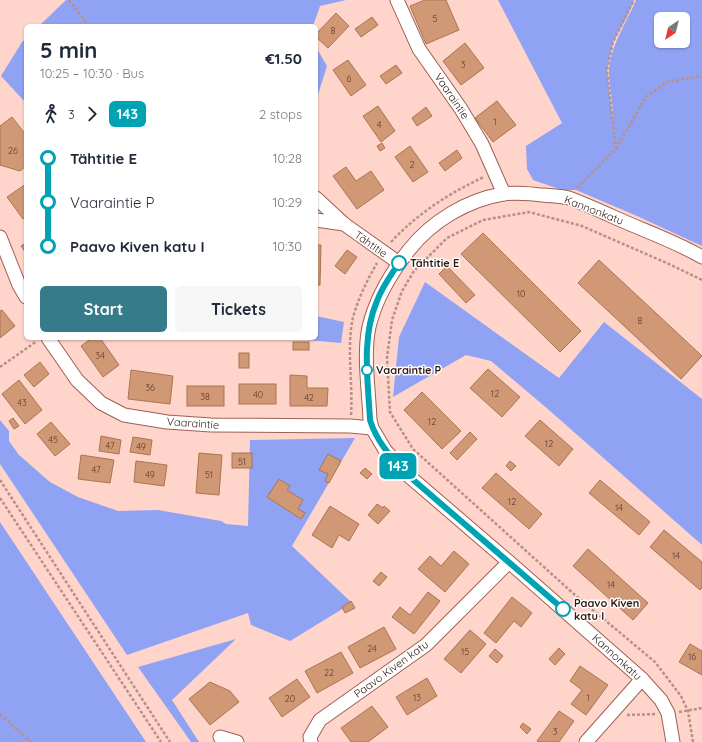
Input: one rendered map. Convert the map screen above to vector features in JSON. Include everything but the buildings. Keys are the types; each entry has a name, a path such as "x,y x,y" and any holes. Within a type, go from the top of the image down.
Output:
{"street":[{"name":"Vaaraintie","path":"397,0 419,49 461,109 482,144 504,194"},
{"name":"Kannonkatu","path":"673,742 668,713 661,700 642,679 403,471 385,450 372,428 370,420 367,358 369,328 377,301 399,263 417,240 432,225 457,209 484,199 504,194 531,194 568,198 645,230 702,257"},
{"name":"Tähtitie","path":"318,200 344,224 399,263"},
{"name":"Tähtitie","path":"318,220 344,224"},
{"path":"0,237 24,294"},
{"name":"Vaaraintie","path":"49,340 77,380 101,403 124,415 167,422 211,425 350,426 372,428"},
{"name":"Paavo Kiven katu","path":"306,740 320,720 426,645 509,562"},
{"path":"586,742 642,679"},
{"path":"220,737 237,742"}],"path":[{"path":"69,0 88,24"},
{"path":"616,149 607,70 613,42 634,0"},
{"path":"576,190 616,149 646,97 667,82 702,76"},
{"path":"693,742 688,711 681,696 655,662 575,595 414,448 390,412 388,358 392,320 402,291 414,271 447,238 483,220 528,212 574,224 669,264 702,280"},
{"path":"0,367 39,340"},
{"path":"0,480 170,742"},
{"path":"0,498 161,742"},
{"path":"613,712 630,716 688,711 702,708"},
{"path":"0,714 31,742"}],"shaded area":[{"path":"66,0 346,0 320,6 314,24 41,24"},
{"path":"498,0 634,0 627,17 613,42 607,70 613,122 609,78 610,63 615,44 636,0 702,0 702,246 576,190 562,190 533,180 527,169 526,146 562,123"},
{"path":"24,40 24,101 1,76"},
{"path":"318,50 327,66 318,95"},
{"path":"425,282 559,378 604,322 702,399 702,545 491,361 466,355 393,397 399,337"},
{"path":"318,316 344,322 341,343 307,340 318,340"},
{"path":"0,420 9,431 9,441 19,455 50,482 78,497 118,511 158,510 221,521 226,524 248,526 250,440 355,438 292,546 352,603 290,641 251,625 248,613 127,655 0,464"},
{"path":"0,522 146,742 0,742"},
{"path":"236,639 172,700 199,742 191,742 138,667"}],"bus line":[{"name":"143","path":"399,263 377,301 369,328 367,358 370,420 372,428 385,450 403,471 563,609"}],"place":[{"name":"Tähtitie E","path":"399,263"},
{"name":"Vaaraintie P","path":"367,370"},
{"name":"Paavo Kiven katu I","path":"563,609"}]}
